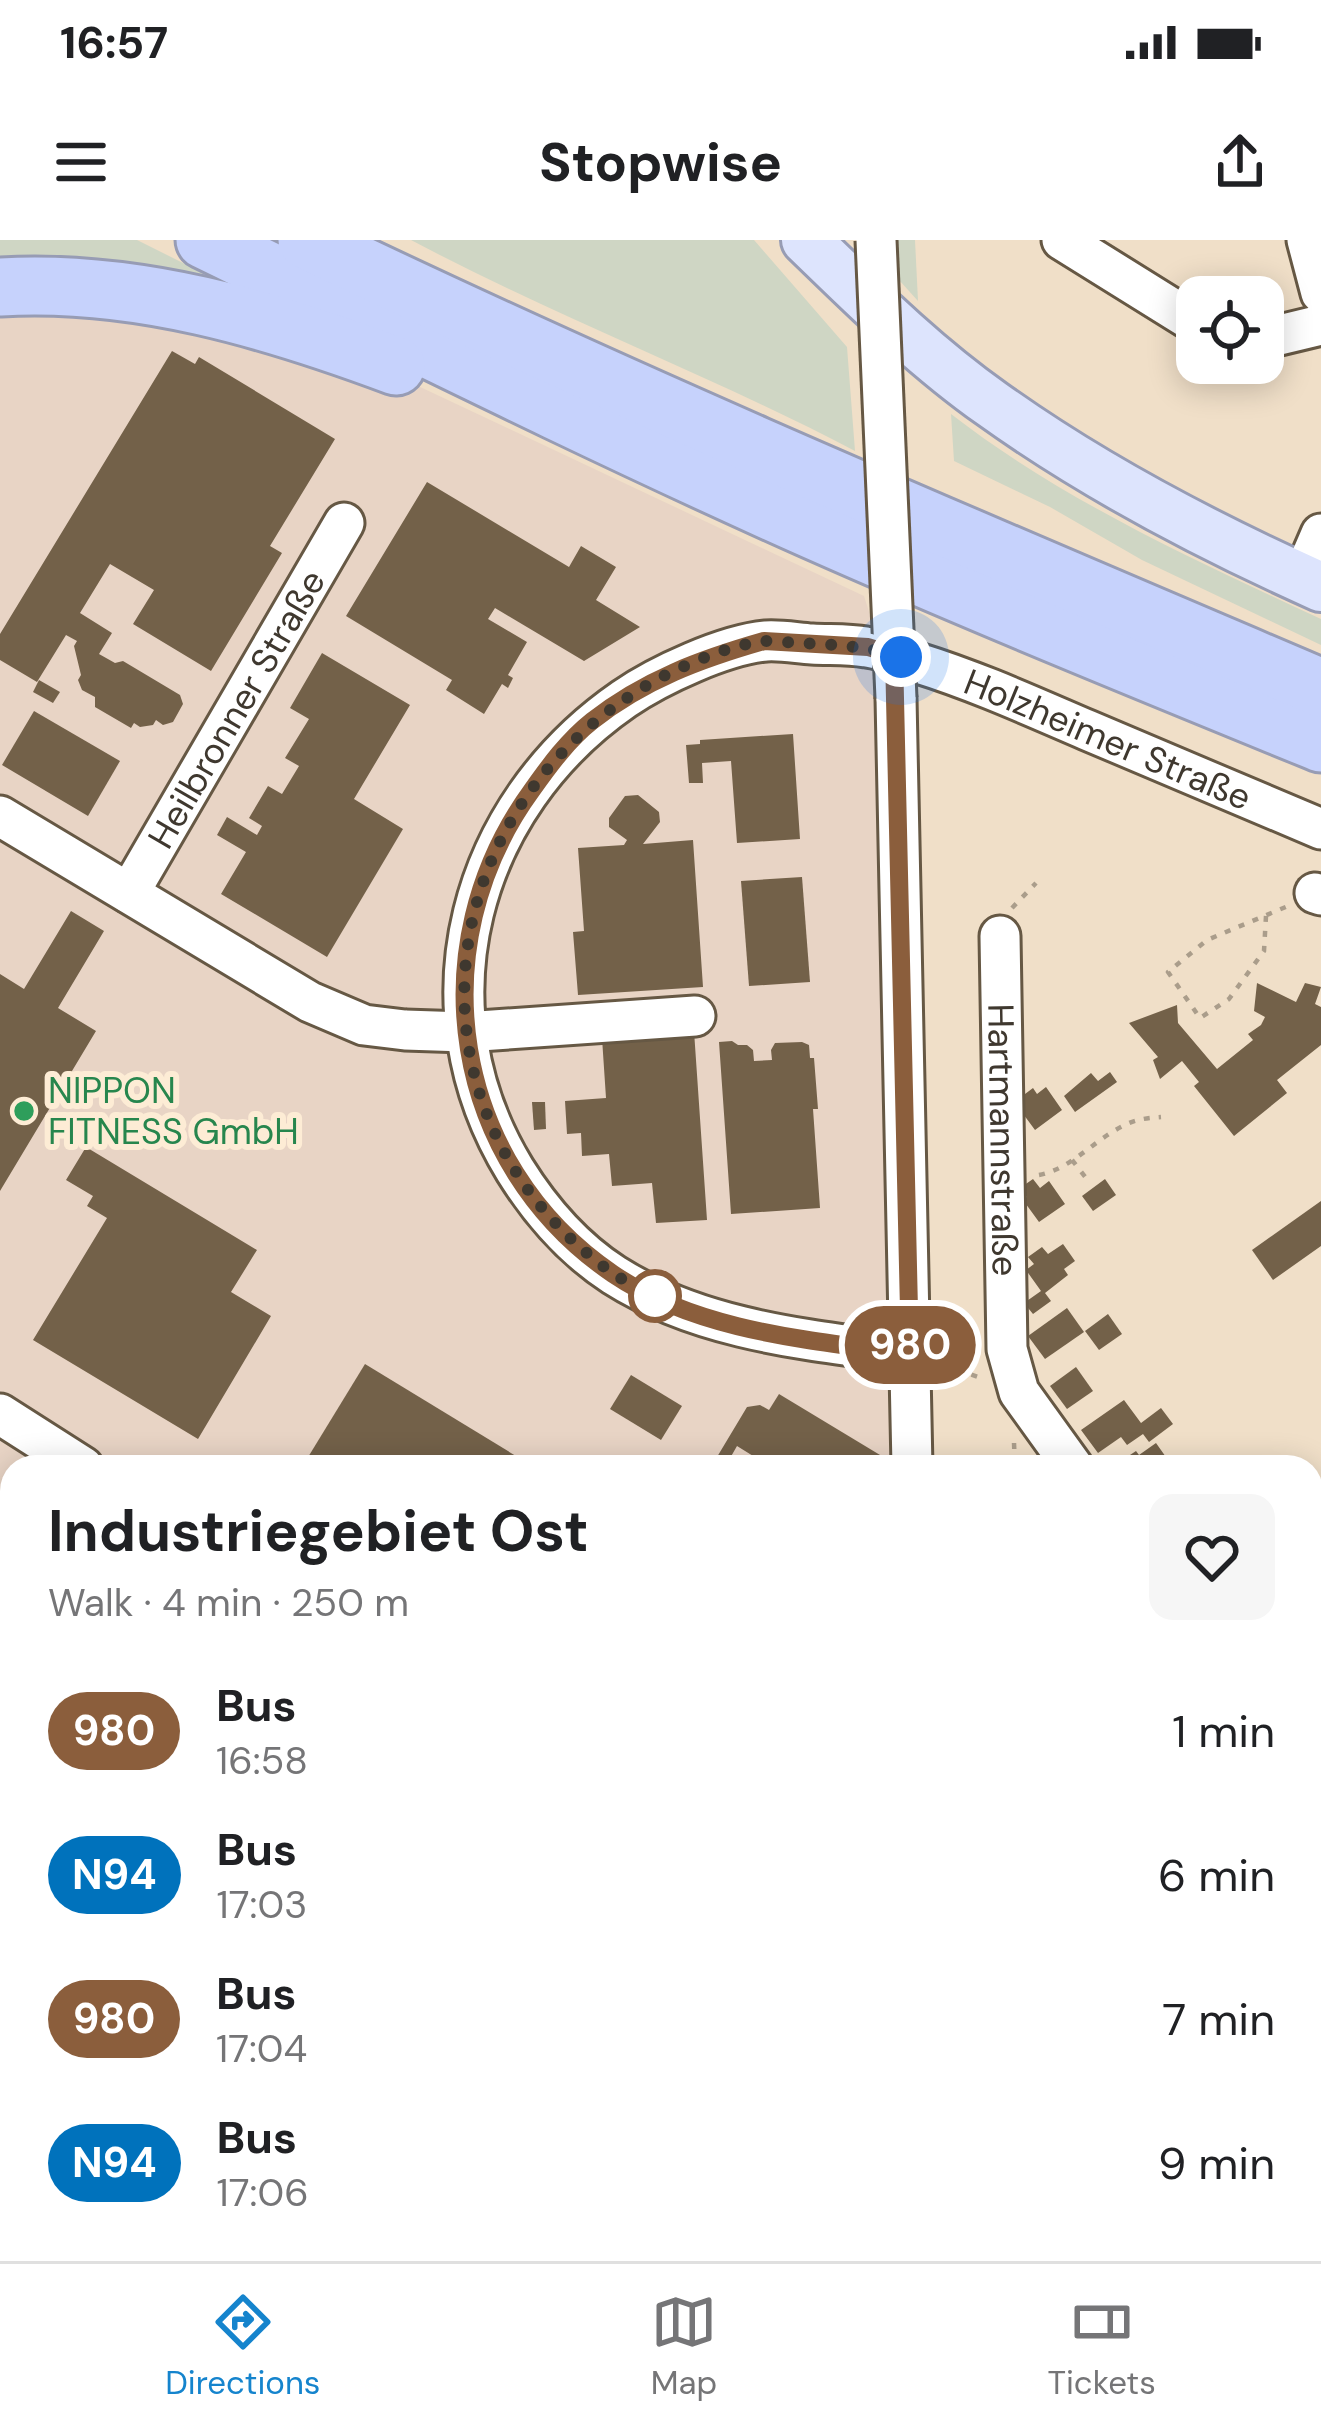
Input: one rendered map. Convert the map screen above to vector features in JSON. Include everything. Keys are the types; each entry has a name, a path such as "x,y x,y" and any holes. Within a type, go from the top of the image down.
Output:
{"highway":[{"path":"205,240 830,537 1321,743"},
{"path":"307,240 849,487 1321,688"},
{"path":"351,240 403,286"},
{"path":"0,287 43,285 183,300 375,358 448,386 522,394"}],"main road":[{"path":"806,240 906,335 992,404 1121,487 1311,582"}],"street":[{"path":"876,240 896,698 911,1455"},
{"path":"1062,240 1176,311"},
{"path":"1307,240 1321,293"},
{"path":"1284,334 1321,325"},
{"name":"Heilbronner Straße","path":"129,892 344,523"},
{"path":"1311,582 1321,534"},
{"name":"Holzheimer Straße","path":"910,1354 772,1334 667,1302 614,1275 554,1222 515,1169 479,1095 465,1032 465,964 479,893 498,845 544,774 590,722 646,684 707,657 764,641 868,647 966,678 1321,829"},
{"path":"0,816 310,1003 364,1025 465,1032 694,1016"},
{"name":"Hartmannstraße","path":"1000,936 1006,1349 1019,1392 1064,1455"},
{"path":"0,1414 64,1455"}],"path":[{"path":"1267,916 1264,951 1228,999 1200,1018 1168,972 1208,940 1318,894"},
{"path":"1004,1196 1031,1174 1055,1172 1123,1126 1161,1117"},
{"path":"1072,1160 1090,1183"}],"shaded area":[{"path":"0,297 365,361 864,596 896,698 927,1455 0,1455"}],"green space":[{"path":"0,240 137,240 255,299 0,274"},
{"path":"411,240 754,240 847,347 855,451 521,295"},
{"path":"881,240 915,240 918,301 881,260"},
{"path":"951,414 1083,501 1321,619 1321,645 1142,560 1050,507 954,461"}],"building":[{"path":"172,351 195,364 199,357 335,439 270,546 282,553 211,671 133,624 154,590 110,564 80,613 112,633 99,654 115,663 123,661 180,695 183,704 173,722 163,725 156,720 140,727 134,723 131,728 95,707 95,697 82,690 77,641 66,635 37,682 0,660 0,634"},
{"path":"427,482 569,567 581,546 616,567 596,600 640,627 584,661 495,608 488,619 527,642 508,675 513,678 508,688 502,684 484,714 446,690 452,680 346,616"},
{"path":"322,653 410,705 354,799 403,829 327,957 221,894 246,852 217,835 227,817 257,835 262,826 249,818 268,786 282,794 299,766 285,758 309,719 290,708"},
{"path":"39,680 60,692 53,703 33,692"},
{"path":"34,711 120,761 88,816 2,765"},
{"path":"793,734 800,839 737,843 731,761 702,763 703,783 689,783 686,745"},
{"path":"638,795 659,812 660,822 643,844 693,840 703,987 578,995 573,932 584,931 578,848 624,845 627,840 609,827 609,818 625,796"},
{"path":"802,877 810,982 749,986 741,881"},
{"name":"NIPPON FITNESS GmbH","path":"71,911 104,931 58,1008 96,1031 0,1191 0,974 24,989"},
{"path":"1257,983 1296,1002 1305,983 1321,987 1315,1004 1321,1007 1321,1045 1277,1080 1287,1093 1234,1136 1194,1086 1199,1082 1182,1061 1160,1079 1153,1060 1158,1057 1129,1023 1177,1005 1178,1023 1217,1069 1253,1040 1248,1034 1265,1017 1254,1011"},
{"path":"694,1031 707,1220 656,1223 652,1183 612,1186 609,1154 582,1156 581,1133 567,1134 565,1101 606,1098 602,1038"},
{"path":"732,1041 753,1050 754,1061 772,1060 775,1043 809,1045 818,1109 813,1109 820,1208 731,1214 719,1042"},
{"path":"1110,1072 1117,1082 1075,1112 1064,1096 1091,1073 1098,1081"},
{"path":"1046,1087 1062,1110 1035,1130 1017,1100 1033,1088 1037,1094"},
{"path":"532,1102 545,1102 546,1129 534,1130"},
{"path":"86,1147 257,1250 231,1292 271,1316 198,1439 33,1340 107,1218 87,1206 93,1196 66,1180"},
{"path":"1033,1179 1040,1188 1049,1181 1065,1204 1039,1222 1020,1188"},
{"path":"1105,1179 1116,1195 1093,1211 1082,1196"},
{"path":"1321,1201 1321,1246 1273,1280 1252,1250"},
{"path":"1063,1244 1075,1261 1064,1269 1068,1275 1045,1293 1051,1301 1033,1314 1024,1303 1041,1291 1026,1270 1034,1264 1028,1257 1042,1247 1048,1254"},
{"path":"1067,1308 1084,1332 1045,1359 1028,1336"},
{"path":"1108,1314 1122,1334 1099,1350 1085,1331"},
{"path":"365,1364 514,1455 309,1455"},
{"path":"1076,1367 1093,1391 1067,1409 1050,1386"},
{"path":"631,1375 682,1406 661,1440 610,1409"},
{"path":"779,1394 880,1455 752,1455 737,1446 732,1455 718,1455 747,1407 760,1405 769,1410"},
{"path":"1124,1400 1141,1423 1161,1408 1173,1424 1149,1442 1143,1434 1127,1445 1121,1437 1098,1453 1081,1430"},
{"path":"1156,1443 1164,1455 1139,1455"}],"bus line":[{"name":"980","path":"764,641 868,647 894,655 910,1354 772,1334 706,1317 614,1275 554,1222 503,1149 470,1063 463,986 479,893 498,845 544,774 590,722 677,669 764,641"}],"place":[{"name":"NIPPON FITNESS GmbH","path":"24,1111"}],"route":[{"path":"655,1296 667,1302 614,1275 554,1222 503,1149 479,1095 465,1032 463,986 479,893 518,809 565,747 590,722 646,684 707,657 764,641 868,647 901,657"}]}
